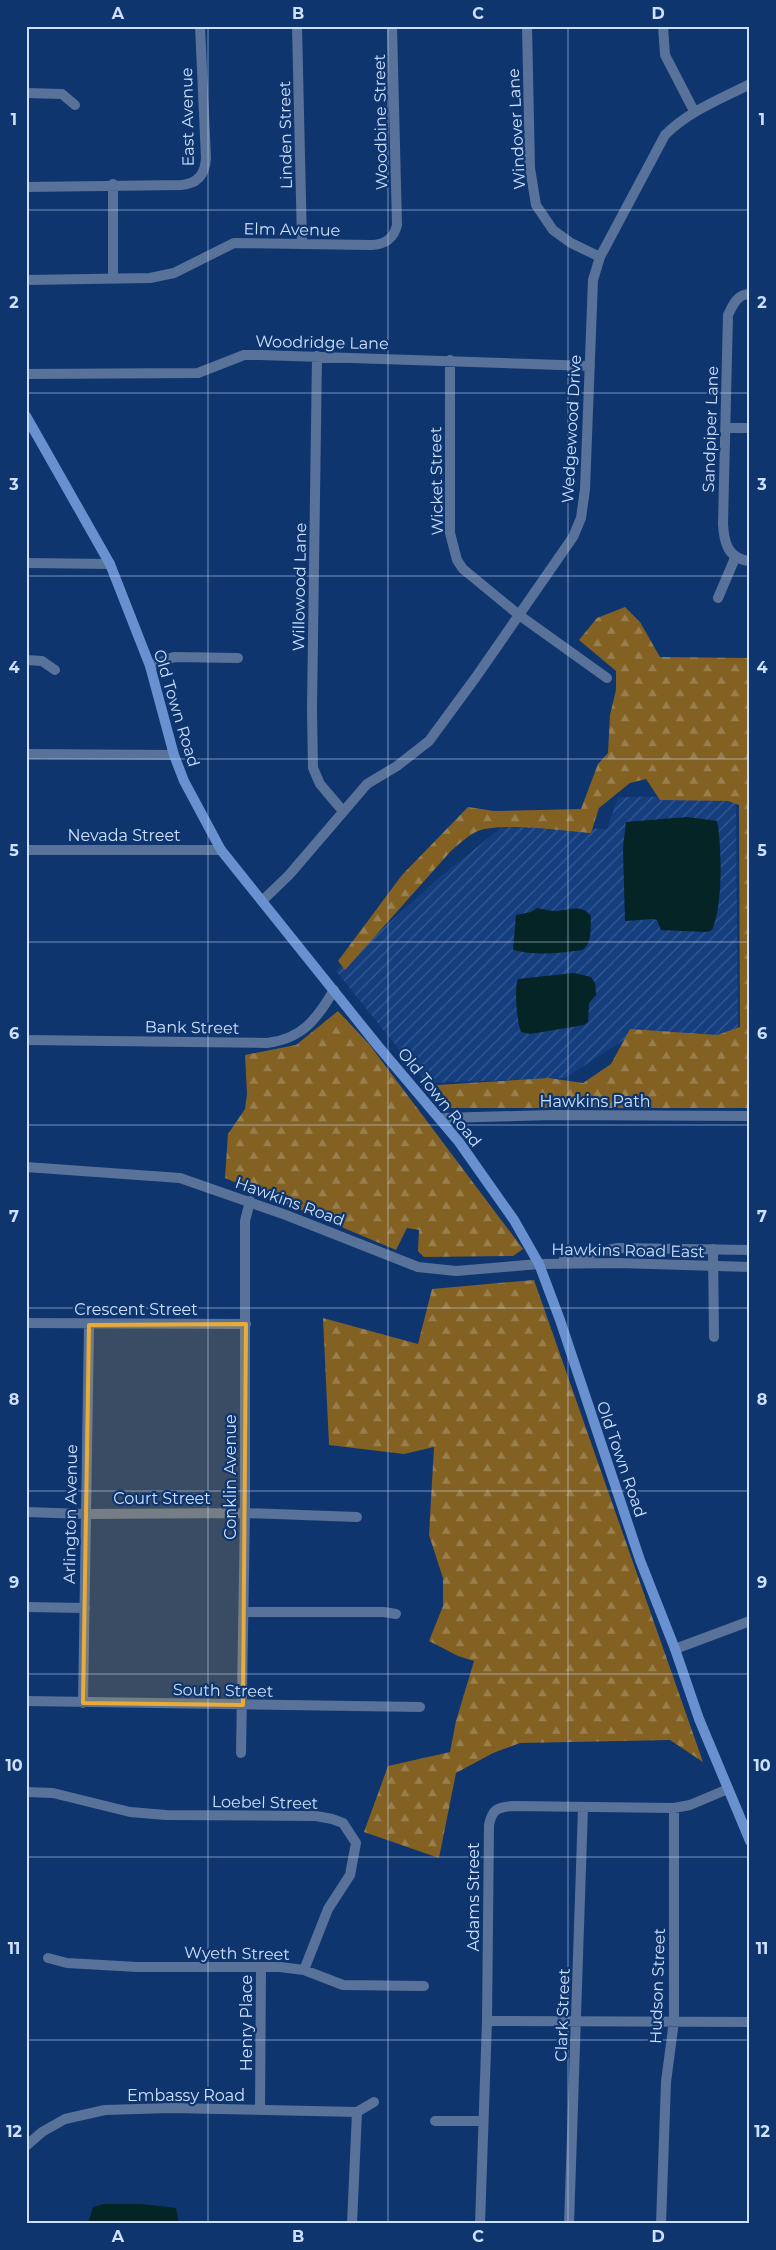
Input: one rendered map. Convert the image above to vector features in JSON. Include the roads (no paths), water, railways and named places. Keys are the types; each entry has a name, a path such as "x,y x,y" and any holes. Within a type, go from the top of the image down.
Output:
{"main road":[{"name":"Old Town Road","path":"26,416 110,564 150,666 174,755 184,781 221,850 440,1118 514,1220 539,1264 560,1320 640,1560 675,1649 699,1719 750,1841"}],"street":[{"name":"East Avenue","path":"113,184 188,185 200,178 204,173 206,158 200,26"},
{"name":"Linden Street","path":"297,26 302,243"},
{"name":"Woodbine Street","path":"392,26 397,217"},
{"name":"Windover Lane","path":"527,26 530,168 536,205 553,230 571,243 600,257"},
{"path":"663,26 665,55 694,111"},
{"name":"Wedgewood Drive","path":"262,901 289,875 342,810 367,784 397,766 428,741 573,537 581,518 585,489 593,280 600,257 665,135 680,120 694,111 750,84"},
{"path":"26,93 62,94 75,105"},
{"path":"26,187 113,184 113,278"},
{"name":"Elm Avenue","path":"26,280 150,278 174,273 234,243 379,245 391,238 395,232 397,217"},
{"name":"Sandpiper Lane","path":"735,558 727,548 722,524 728,315 736,299 744,294 750,294"},
{"name":"Woodridge Lane","path":"26,374 198,373 244,355 450,360 590,366"},
{"name":"Willowood Lane","path":"317,356 312,679 313,768 320,784 342,810"},
{"name":"Wicket Street","path":"450,360 450,526 453,548 463,569 519,615 606,678"},
{"path":"726,428 750,428"},
{"path":"718,598 735,558 750,561"},
{"path":"26,563 110,564"},
{"path":"150,666 174,657 238,658"},
{"path":"26,660 42,660 55,670"},
{"path":"26,754 174,755"},
{"name":"Nevada Street","path":"26,850 221,850"},
{"name":"Bank Street","path":"26,1040 282,1042 296,1036 310,1024 334,990"},
{"name":"Hawkins Path","path":"440,1118 552,1115 750,1116"},
{"name":"Hawkins Road","path":"26,1167 180,1178 250,1201 418,1266 456,1271 539,1264"},
{"name":"Conklin Avenue","path":"241,1753 245,1513 246,1324 244,1221 250,1201"},
{"name":"Hawkins Road East","path":"539,1264 618,1248 750,1250"},
{"path":"713,1250 714,1336"},
{"name":"Hawkins Road East","path":"539,1264 618,1263 750,1267"},
{"name":"Crescent Street","path":"26,1323 88,1325 246,1324"},
{"name":"Arlington Avenue","path":"83,1703 88,1325"},
{"name":"Court Street","path":"26,1512 85,1514 245,1513 357,1517"},
{"path":"26,1607 85,1608"},
{"path":"244,1612 384,1612 396,1614"},
{"path":"675,1649 750,1621"},
{"name":"South Street","path":"26,1701 420,1707"},
{"name":"Adams Street","path":"480,2224 487,2021 490,1816 499,1807 674,1808 690,1805 728,1789"},
{"name":"Loebel Street","path":"26,1792 53,1793 130,1812 240,1817 316,1816 332,1818 342,1823 356,1843 350,1875 328,1910 304,1970"},
{"name":"Clark Street","path":"569,2224 583,1808"},
{"name":"Hudson Street","path":"661,2224 666,2082 674,2021 674,1808"},
{"name":"Wyeth Street","path":"48,1958 67,1963 137,1967 261,1967 304,1970 343,1985 424,1986"},
{"name":"Henry Place","path":"260,2110 261,1967"},
{"path":"487,2021 750,2022"},
{"path":"352,2224 356,2112 374,2102"},
{"name":"Embassy Road","path":"26,2146 42,2132 65,2119 105,2110 171,2108 356,2112"},
{"path":"435,2121 483,2121"}]}
